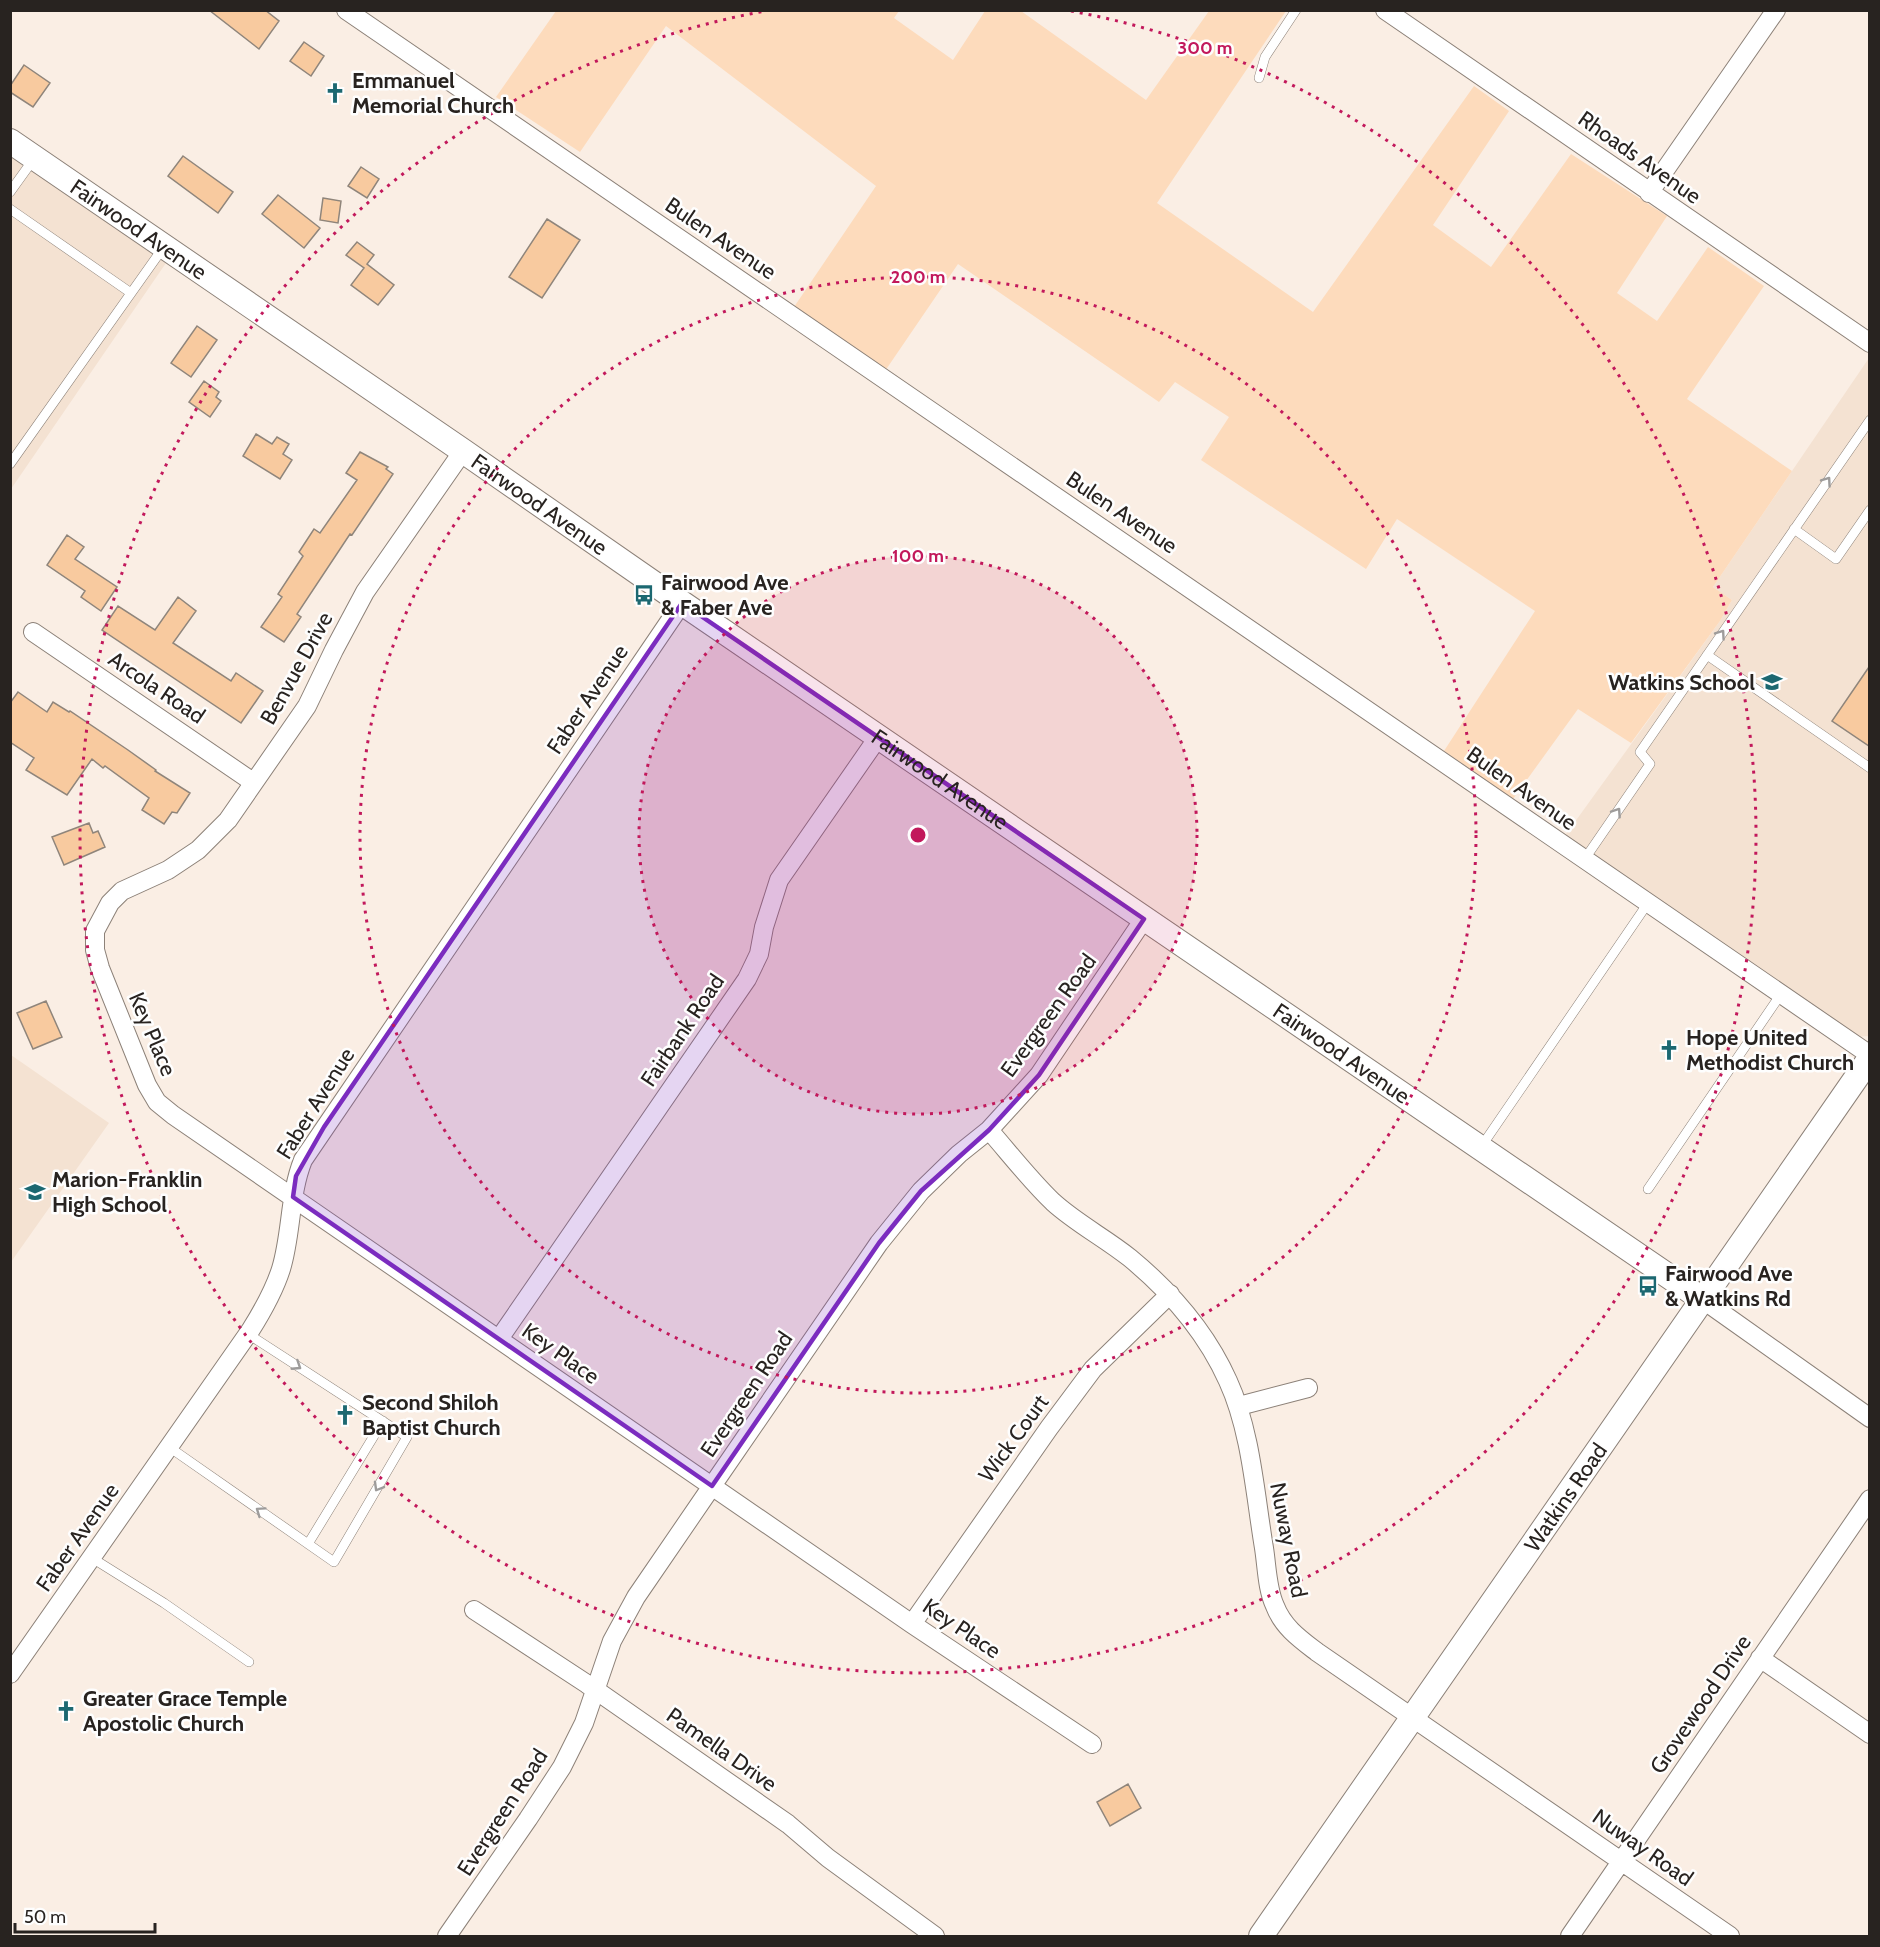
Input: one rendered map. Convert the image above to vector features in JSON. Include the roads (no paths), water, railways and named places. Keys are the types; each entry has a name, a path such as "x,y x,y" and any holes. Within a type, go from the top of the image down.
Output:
{"street":[{"name":"Bulen Avenue","path":"346,10 1869,1056"},
{"name":"Rhoads Avenue","path":"1384,10 1869,343"},
{"path":"1649,193 1776,10"},
{"name":"Fairwood Avenue","path":"10,141 1701,1299 1869,1418"},
{"name":"Benvue Drive","path":"95,931 110,903 122,891 168,870 198,850 228,820 307,706 365,592 463,451"},
{"name":"Faber Avenue","path":"10,1674 248,1334 268,1302 282,1268 296,1176 303,1160 682,603"},
{"name":"Arcola Road","path":"33,632 253,782"},
{"name":"Fairbank Road","path":"499,1339 747,979 759,954 764,927 779,880 879,736"},
{"name":"Evergreen Road","path":"447,1936 562,1767 584,1723 612,1641 636,1597 712,1486 879,1243 928,1184 958,1154 989,1130 1039,1075 1144,919"},
{"name":"Key Place","path":"95,931 95,950 100,968 147,1085 157,1102 712,1486 1092,1744"},
{"name":"Watkins Road","path":"1261,1936 1869,1056"},
{"name":"Nuway Road","path":"989,1130 1053,1202 1129,1257 1170,1294 1206,1341 1239,1407 1253,1477 1269,1585 1274,1605 1285,1624 1298,1638 1412,1718 1730,1936"},
{"name":"Wick Court","path":"912,1623 1093,1369 1170,1294"},
{"path":"1239,1407 1308,1388"},
{"name":"Grovewood Drive","path":"1570,1936 1869,1499"},
{"name":"Pamella Drive","path":"474,1610 595,1690 788,1824 922,1933"},
{"path":"1760,1658 1869,1734"}],"lane":[{"path":"1259,78 1264,57 1296,10"},
{"path":"10,192 35,158"},
{"path":"10,209 132,293"},
{"path":"10,464 165,246"},
{"path":"1584,860 1650,764 1640,752 1869,422"},
{"path":"10,445 20,451"},
{"path":"1794,529 1836,559 1869,510"},
{"path":"1707,655 1869,768"},
{"path":"1480,1149 1648,903"},
{"path":"1648,1188 1781,994"},
{"path":"169,1447 334,1562 407,1437 248,1334"},
{"path":"308,1544 383,1421"},
{"path":"92,1558 164,1603 249,1662"}],"place":[{"name":"Emmanuel Memorial Church","path":"335,93"},
{"name":"Fairwood Ave & Faber Ave","path":"644,595"},
{"name":"Watkins School","path":"1772,682"},
{"name":"Hope United Methodist Church","path":"1669,1050"},
{"name":"Marion-Franklin High School","path":"35,1192"},
{"name":"Fairwood Ave & Watkins Rd","path":"1648,1286"},
{"name":"Second Shiloh Baptist Church","path":"345,1415"},
{"name":"Greater Grace Temple Apostolic Church","path":"66,1711"}]}
